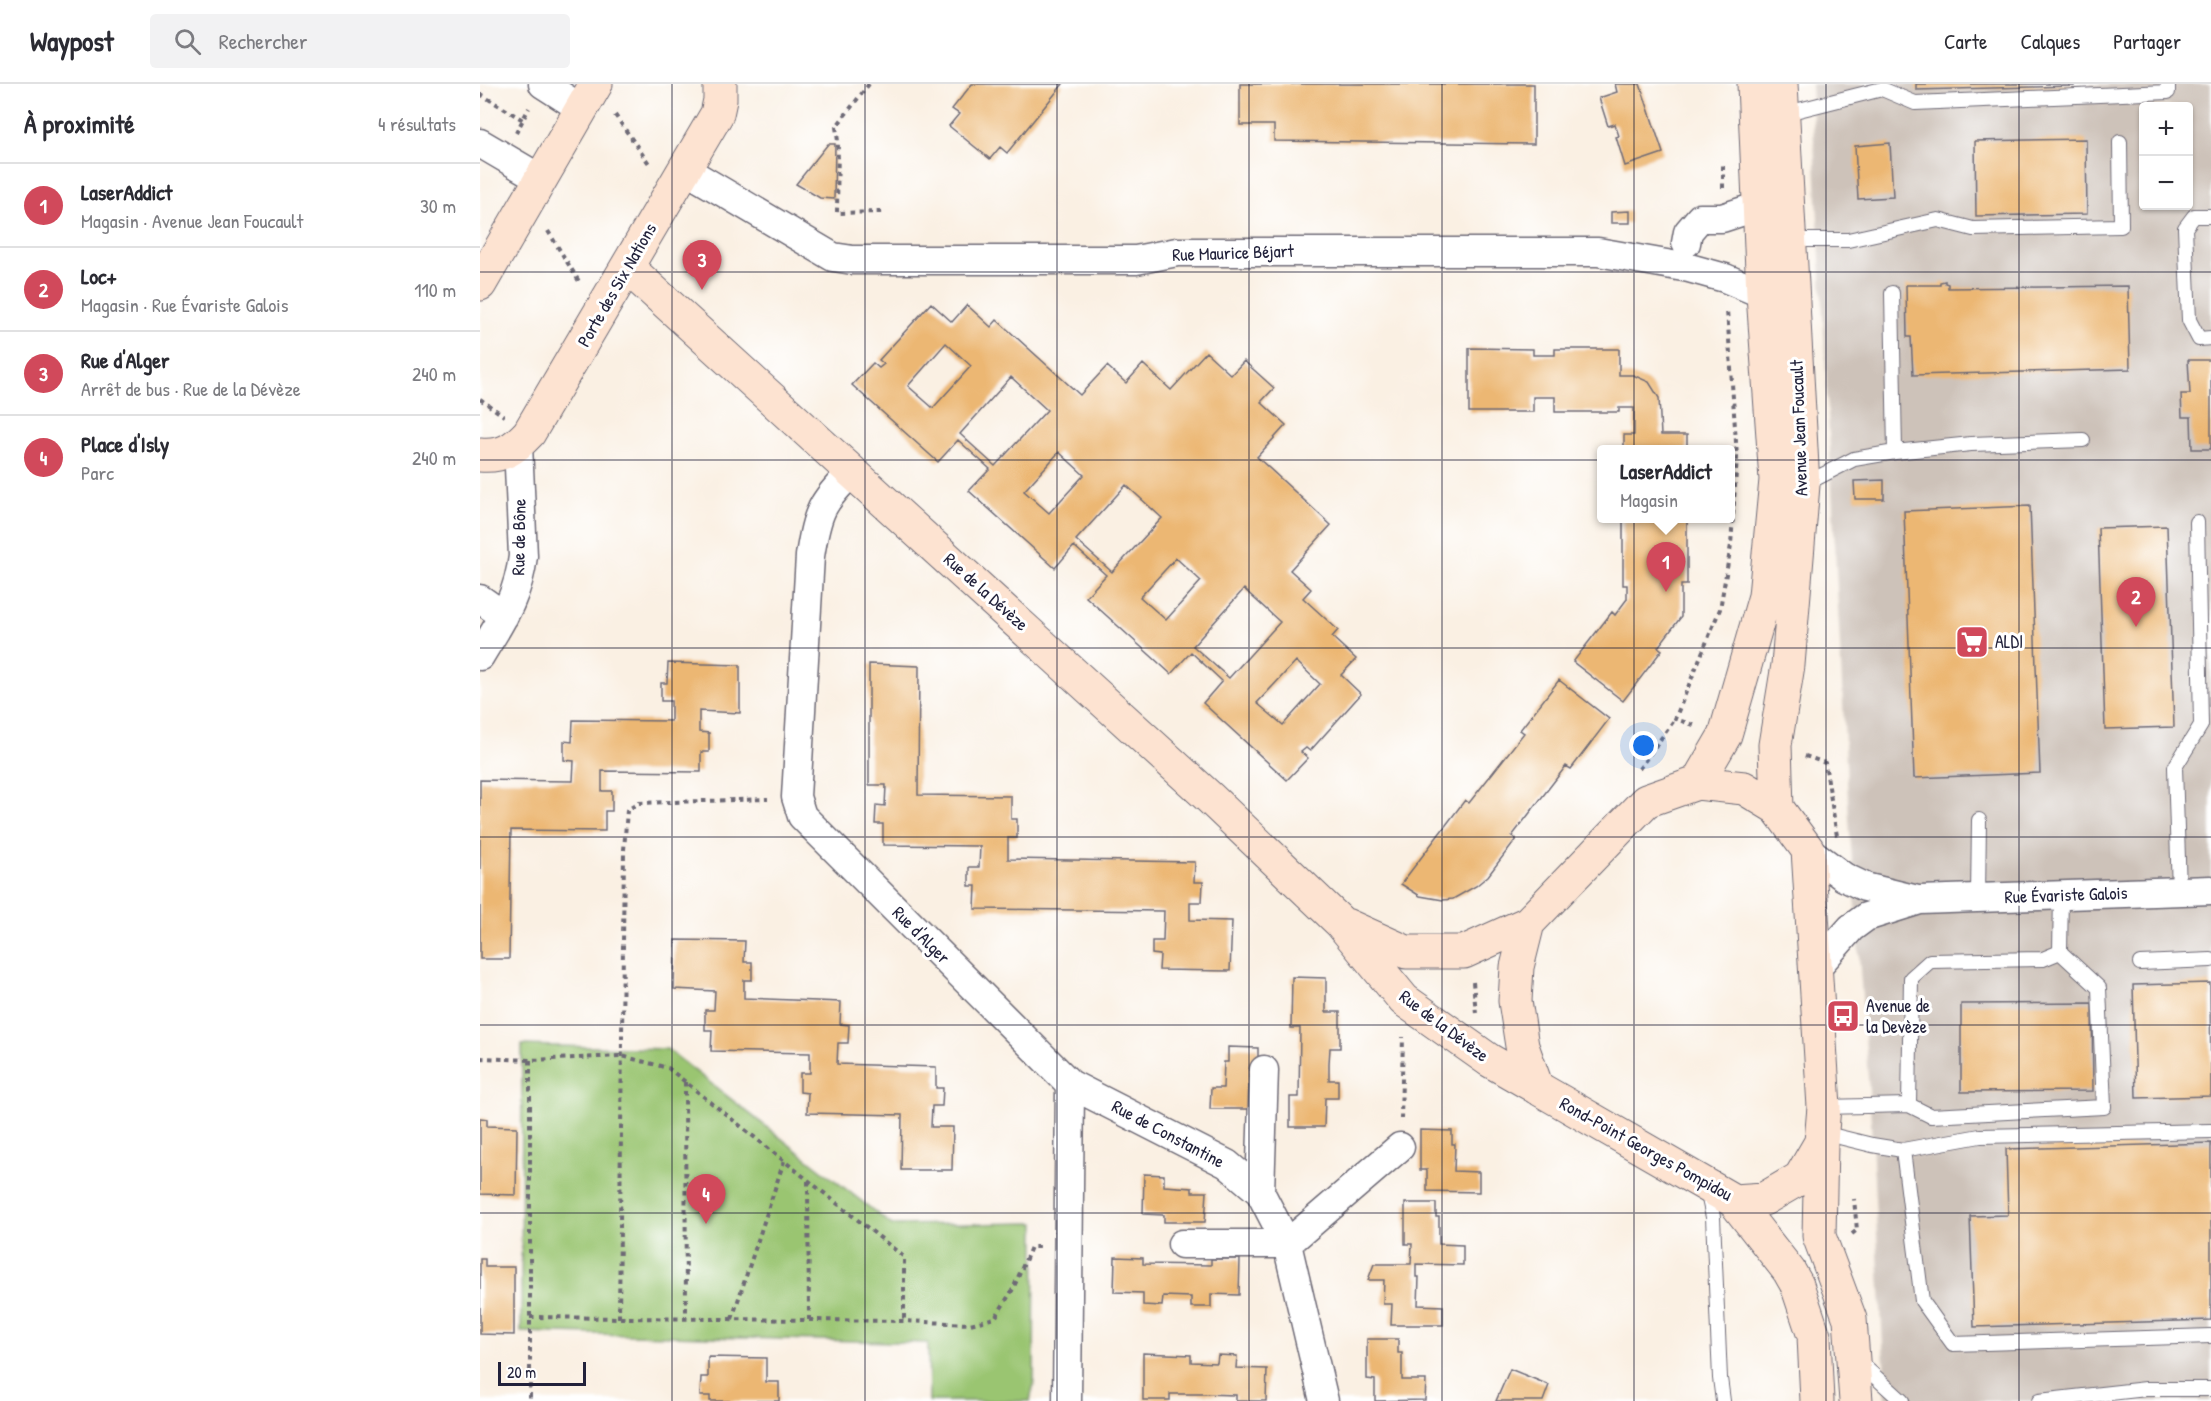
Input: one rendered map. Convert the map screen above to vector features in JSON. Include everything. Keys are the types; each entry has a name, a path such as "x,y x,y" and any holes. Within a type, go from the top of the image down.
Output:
{"main road":[{"name":"Porte des Six Nations","path":"518,445 530,433 717,114 720,84"},
{"name":"Avenue Jean Foucault","path":"1697,783 1725,735 1765,596 1776,480 1763,294 1754,84"},
{"path":"480,284 591,93"},
{"name":"Avenue Jean Foucault","path":"1777,808 1775,745 1788,665 1803,485 1782,99"},
{"name":"Rue de la Dévèze","path":"627,267 1210,798 1340,922 1404,1000 1472,1048 1537,1088"},
{"path":"480,454 495,456 518,445"},
{"path":"1537,1088 1522,1046 1515,1001 1517,967 1528,923 1646,801 1697,783 1744,789 1777,808 1808,850 1822,1128 1819,1236 1850,1319 1856,1401"},
{"name":"Rue de la Dévèze","path":"1340,922 1406,952 1464,952 1528,923"},
{"name":"Rond-Point Georges Pompidou","path":"1537,1088 1734,1201 1764,1198 1800,1178 1822,1128"},
{"path":"1734,1201 1790,1271 1797,1285 1814,1336 1817,1401"}],"street":[{"path":"543,84 591,93"},
{"path":"492,150 534,191"},
{"name":"Rue Maurice Béjart","path":"679,179 833,257 854,260 1136,260 1177,252 1598,252 1689,268 1725,278 1763,294"},
{"path":"1686,243 1688,232 1700,218 1722,218 1759,206"},
{"name":"Rue de Bône","path":"480,656 518,587 523,556 518,445"},
{"name":"Rue d'Alger","path":"853,471 822,505 810,556 796,797 802,816 1070,1084"},
{"path":"480,598 504,616"},
{"name":"Rue Évariste Galois","path":"1808,850 1844,877 1865,888 1920,900"},
{"name":"Rue Évariste Galois","path":"1815,969 1851,928 1866,917 1920,900 2211,890"},
{"name":"Rue de Constantine","path":"1260,1192 1264,1070"},
{"path":"1067,1401 1070,1084"},
{"name":"Rue de Constantine","path":"1070,1084 1227,1164 1260,1192 1287,1244 1324,1401"},
{"path":"1182,1244 1287,1244 1400,1147"}],"lane":[{"path":"1782,99 1880,87 1915,103 2168,92 2168,84"},
{"path":"1789,240 1848,240 1938,220 1973,229 2121,226 2120,142"},
{"path":"2211,216 2194,216 2185,228 2189,320 2199,339 2211,338"},
{"path":"1892,293 1894,452"},
{"path":"1803,485 1854,459 1894,452 1971,444 2083,440"},
{"path":"2179,891 2175,767 2201,725 2197,522"},
{"path":"1978,897 1979,820"},
{"path":"1822,1128 1909,1105 1930,1116 2104,1107 2099,988 2060,952 2061,895"},
{"path":"1909,1105 1911,978 1930,961 2043,960 2060,952"},
{"path":"2140,963 2211,960"},
{"path":"1822,1128 1872,1145 1903,1150 1980,1136 2211,1131"},
{"path":"1903,1150 1922,1302 1953,1344 2211,1336"},
{"path":"1706,1185 1713,1216 1723,1401"},
{"path":"1854,1357 1902,1401"},
{"path":"2039,1401 2146,1389 2211,1389"}],"path":[{"path":"492,150 523,120 543,84"},
{"path":"869,84 836,127 838,141 837,213 882,212"},
{"path":"591,93 660,179 679,179"},
{"path":"480,94 523,120"},
{"path":"1722,218 1723,161"},
{"path":"534,191 534,210 600,314"},
{"path":"1725,278 1737,457 1735,486"},
{"path":"1635,774 1675,719 1720,609 1732,523"},
{"path":"1675,719 1725,735"},
{"path":"619,1318 624,850 627,810 639,802 796,797"},
{"path":"1470,949 1479,1039 1472,1048"},
{"path":"1400,1147 1404,1000"},
{"path":"480,1058 530,1060 622,1056 668,1068 904,1257 904,1321"},
{"path":"530,1060 530,1401"},
{"path":"685,1082 686,1317"},
{"path":"732,1319 784,1161"},
{"path":"808,1181 809,1320"},
{"path":"530,1317 686,1317 970,1324 994,1318 1013,1289 1031,1248 1068,1245"}],"shaded area":[{"path":"1811,84 2211,84 2211,1401 1886,1401 1870,1105 1849,820"}],"green space":[{"path":"522,1045 667,1049 892,1225 1035,1223 1034,1383 1030,1401 929,1401 928,1343 521,1332"}],"building":[{"path":"972,84 1063,84 1007,153 1000,147 990,159 949,126 959,114 952,109"},
{"path":"1240,84 1534,84 1534,144 1274,141 1274,125 1240,125"},
{"path":"1615,84 1640,84 1663,153 1625,166 1616,137 1619,136 1615,124 1608,126 1599,98 1617,92"},
{"path":"1916,84 2074,84 2074,86 1916,90"},
{"path":"2086,139 2087,214 1976,216 1975,141"},
{"path":"1890,143 1893,197 1858,199 1855,146"},
{"path":"828,144 835,144 834,199 820,198 796,184"},
{"path":"1630,211 1630,223 1611,223 1611,212"},
{"path":"1945,281 1948,288 2128,286 2130,369 1913,375 1911,337 1907,337 1906,285 1940,285 1940,282"},
{"path":"931,303 952,322 967,305 991,327 997,320 1080,395 1107,366 1126,383 1143,364 1171,390 1206,352 1231,375 1244,361 1274,388 1261,402 1286,425 1257,457 1331,525 1290,570 1311,589 1303,598 1338,630 1332,637 1356,659 1341,675 1361,694 1310,751 1306,748 1301,752 1308,758 1287,780 1203,703 1222,681 1191,652 1171,674 1086,597 1106,575 1074,546 1055,568 969,491 990,469 958,440 938,462 852,385 873,363 879,368 884,364 879,360","holes":["946,343 971,366 933,408 908,386","1011,377 1047,410 995,466 960,434","1059,452 1084,475 1049,513 1024,491","1126,485 1162,518 1112,572 1076,540","1176,558 1201,581 1166,620 1140,597","1244,589 1280,622 1229,678 1193,646","1296,661 1320,684 1283,725 1257,703"]},
{"path":"1469,348 1533,349 1533,355 1555,355 1555,349 1619,349 1619,375 1633,375 1649,382 1659,398 1661,435 1687,435 1687,445 1624,445 1624,435 1634,435 1634,408 1619,408 1619,412 1555,412 1555,397 1533,397 1533,412 1469,412"},
{"path":"2188,360 2211,360 2211,449 2192,449 2191,417 2182,417 2181,394 2190,394"},
{"path":"1884,480 1884,499 1855,499 1854,481"},
{"name":"ALDI","path":"2030,506 2040,773 1914,778 1904,511"},
{"path":"1623,523 1687,523 1687,585 1681,585 1681,617 1658,647 1662,650 1623,701 1573,662 1612,612 1615,615 1627,599 1627,585 1623,585"},
{"path":"2167,526 2174,727 2105,729 2098,528"},
{"path":"668,663 740,665 740,713 699,711 699,732 709,733 709,752 701,752 701,772 602,771 602,791 612,791 612,811 605,811 605,831 511,830 509,959 480,959 480,780 573,781 574,761 564,760 564,741 572,742 573,720 671,721 671,701 661,701 661,683 667,683"},
{"path":"869,664 919,666 918,795 1011,796 1011,819 1017,819 1017,838 1008,838 1008,859 1195,862 1194,882 1203,882 1202,902 1190,902 1190,920 1232,921 1230,971 1159,970 1160,955 1152,954 1152,941 1163,941 1164,911 975,909 976,886 969,886 969,867 979,867 980,846 883,845 883,824 875,824 876,805 885,806 886,785 869,785"},
{"path":"1559,680 1609,719 1571,769 1566,766 1512,836 1516,839 1488,876 1476,886 1453,899 1443,900 1420,896 1401,884 1465,800 1469,803 1524,733 1520,730"},
{"path":"675,940 745,941 744,962 752,962 752,980 744,980 744,998 841,1002 840,1024 849,1025 848,1043 838,1043 837,1064 936,1067 936,1088 943,1088 942,1106 932,1106 931,1127 953,1127 952,1170 901,1170 902,1115 807,1113 808,1093 800,1092 800,1073 810,1073 810,1053 711,1051 712,1030 705,1030 705,1010 714,1010 715,991 674,989"},
{"path":"1292,977 1326,978 1326,1012 1340,1012 1340,1048 1330,1048 1329,1063 1329,1080 1338,1080 1338,1098 1325,1098 1324,1127 1290,1127 1290,1097 1299,1097 1300,1028 1291,1028"},
{"path":"2210,983 2211,1096 2136,1098 2133,985"},
{"path":"2092,1003 2093,1091 1961,1092 1961,1004"},
{"path":"1228,1047 1258,1048 1258,1089 1249,1109 1210,1109 1211,1088 1223,1088 1224,1062 1228,1062"},
{"path":"480,1118 487,1119 487,1126 517,1127 516,1195 480,1194"},
{"path":"1420,1130 1452,1131 1452,1144 1455,1144 1454,1171 1479,1172 1479,1192 1427,1191 1427,1170 1420,1170"},
{"path":"2211,1143 2211,1320 1974,1327 1970,1216 2008,1215 2006,1149"},
{"path":"1144,1174 1164,1175 1164,1186 1192,1188 1192,1192 1207,1192 1205,1222 1164,1222 1164,1215 1143,1214"},
{"path":"1405,1203 1436,1203 1436,1217 1439,1217 1439,1244 1463,1245 1463,1265 1416,1264 1416,1277 1419,1277 1418,1305 1443,1306 1443,1325 1391,1325 1392,1304 1383,1304 1384,1280 1368,1280 1374,1264 1411,1264 1412,1244 1405,1244"},
{"path":"1115,1257 1143,1258 1143,1264 1211,1265 1211,1259 1240,1259 1239,1295 1211,1294 1211,1307 1191,1307 1191,1297 1163,1296 1162,1306 1143,1305 1143,1293 1114,1292"},
{"path":"480,1259 485,1259 485,1267 514,1267 514,1335 480,1334"},
{"path":"1367,1339 1398,1339 1398,1353 1402,1353 1402,1380 1426,1380 1425,1400 1375,1401 1375,1380 1367,1379"},
{"path":"1143,1353 1191,1355 1191,1362 1217,1363 1218,1355 1237,1356 1236,1368 1267,1369 1266,1401 1236,1401 1236,1395 1203,1394 1170,1394 1170,1400 1143,1400"},
{"path":"708,1357 766,1358 766,1382 779,1382 779,1401 710,1401 710,1396 700,1396 701,1377 708,1377"},
{"path":"1510,1369 1549,1385 1543,1401 1496,1401"}],"place":[{"name":"Rue d'Alger","path":"702,290"},
{"name":"LaserAddict","path":"1666,592"},
{"name":"Loc+","path":"2136,627"},
{"name":"ALDI","path":"1972,642"},
{"name":"Avenue de la Devèze","path":"1843,1016"},
{"name":"Place d'Isly","path":"706,1224"}]}
